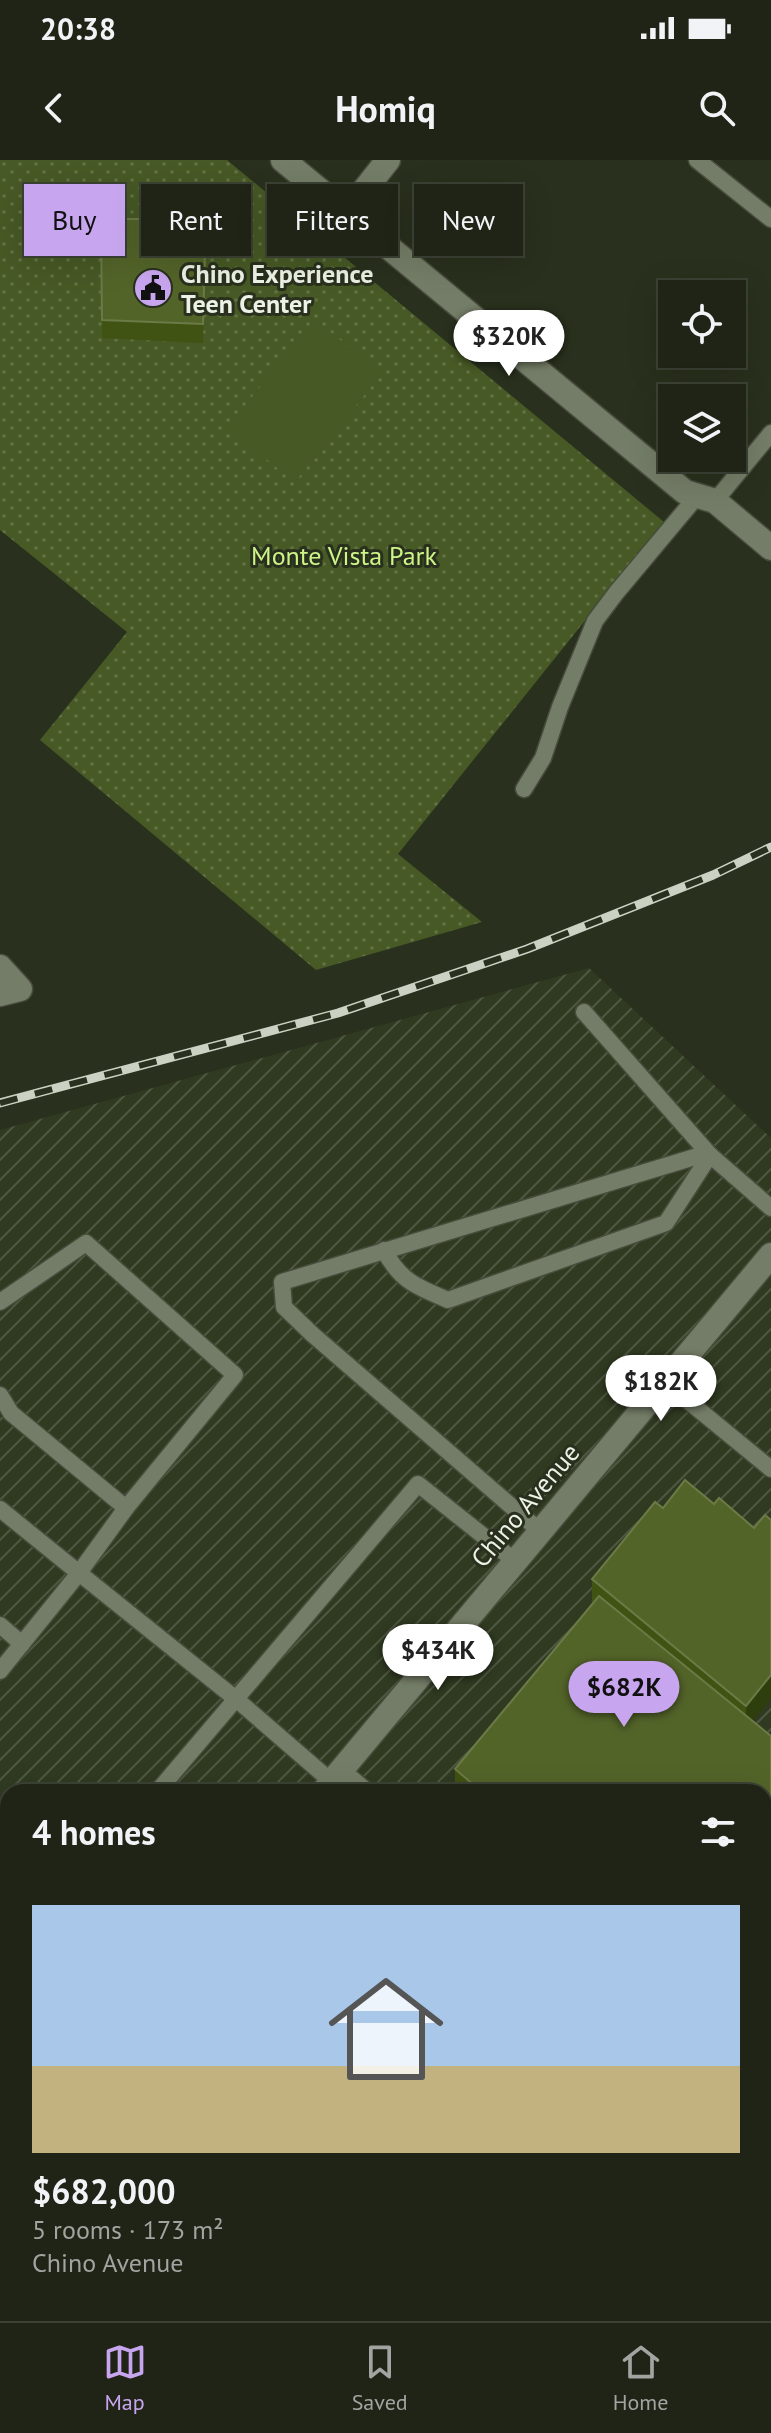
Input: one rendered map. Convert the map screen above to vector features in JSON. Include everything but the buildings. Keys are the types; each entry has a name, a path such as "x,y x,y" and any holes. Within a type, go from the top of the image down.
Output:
{"street":[{"path":"283,160 313,184"},
{"path":"369,184 388,160"},
{"path":"398,254 685,492 706,498 771,548"},
{"path":"0,967 20,989 0,994"},
{"name":"Chino Avenue","path":"333,1781 771,1255"}],"lane":[{"path":"697,160 771,219"},
{"path":"524,789 543,758 595,621 706,498 771,433"},
{"path":"584,1012 710,1155 771,1208"},
{"path":"540,1531 284,1307 282,1282 698,1156 710,1155"},
{"path":"384,1250 395,1271 448,1300 666,1223 710,1155"},
{"path":"0,1302 86,1243 235,1375 126,1508 79,1573 0,1671"},
{"path":"665,1382 771,1469"},
{"path":"0,1395 11,1413 126,1508"},
{"path":"164,1784 418,1484 515,1561"},
{"path":"0,1509 333,1781"},
{"path":"0,1625 22,1644"}],"shaded area":[{"path":"589,968 771,1138 771,1784 0,1784 0,1130"}],"green space":[{"name":"Monte Vista Park","path":"0,160 227,160 267,193 267,256 343,256 664,522 398,854 482,922 316,970 40,740 127,632 0,530"},
{"path":"314,319 382,373 295,482 227,428"}],"railway":[{"path":"0,1103 338,1013 527,949 713,875 771,847"}],"place":[{"name":"Chino Experience Teen Center","path":"153,288"}]}
